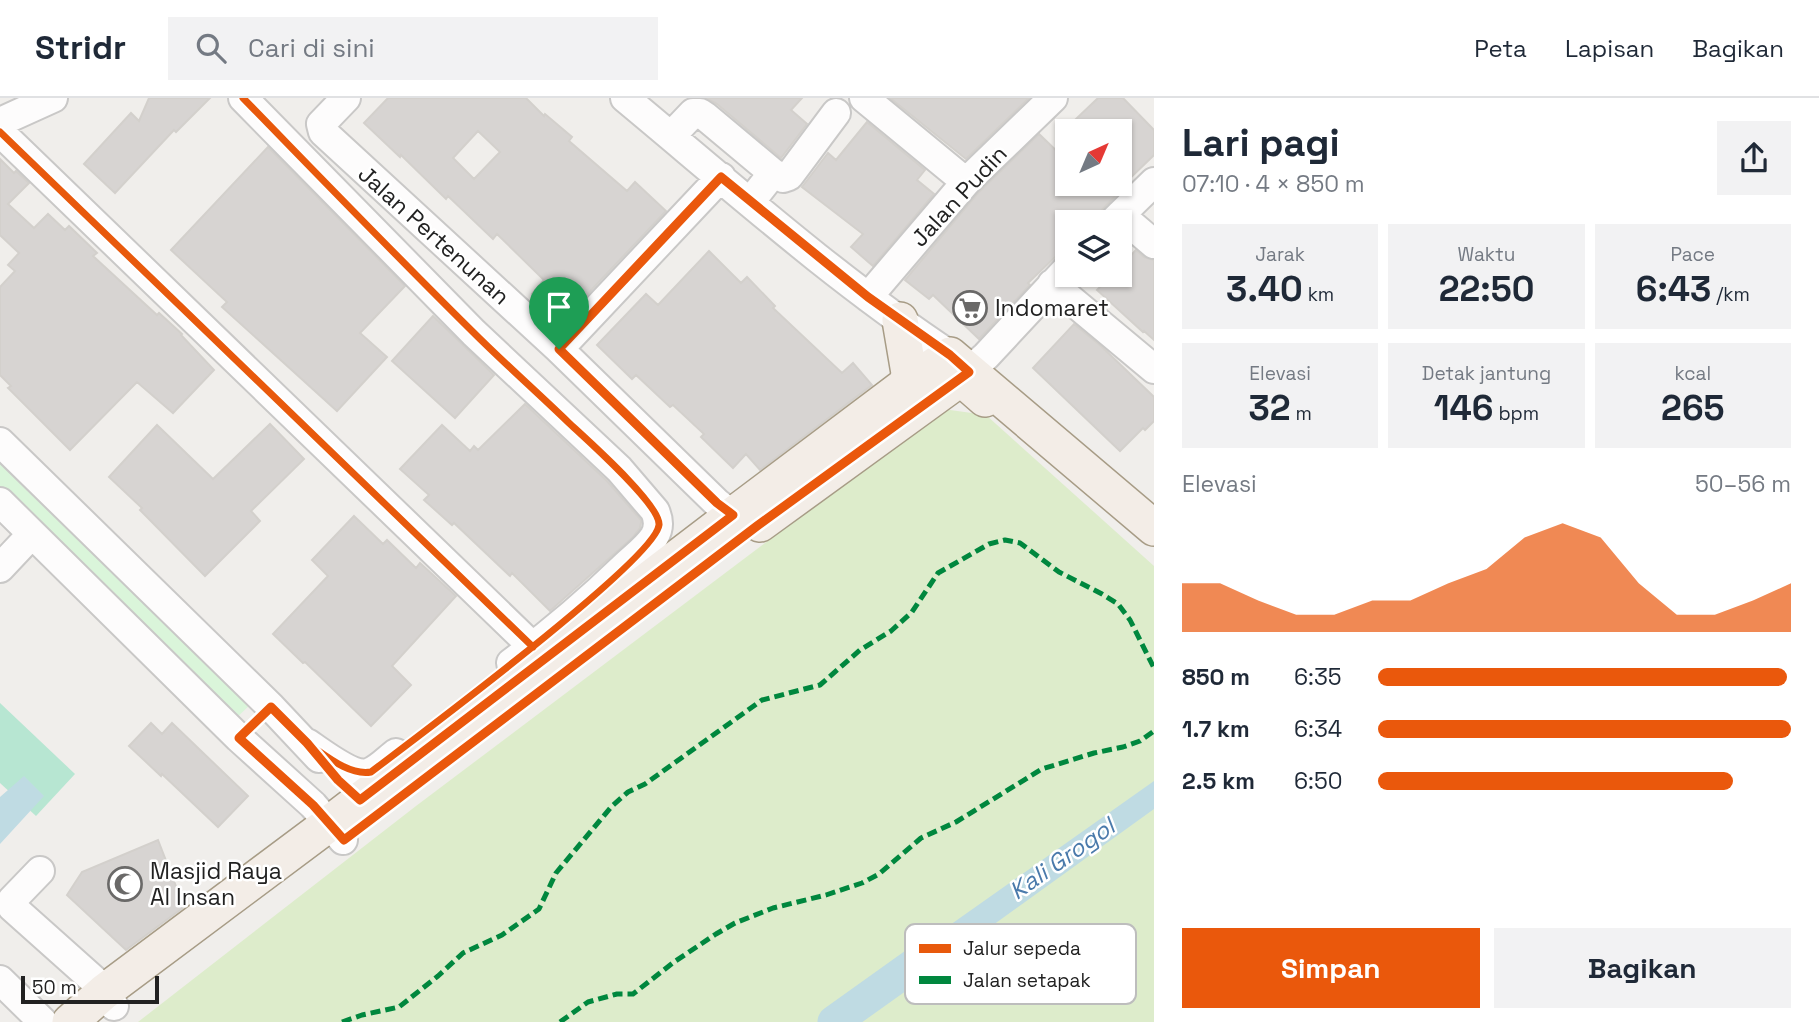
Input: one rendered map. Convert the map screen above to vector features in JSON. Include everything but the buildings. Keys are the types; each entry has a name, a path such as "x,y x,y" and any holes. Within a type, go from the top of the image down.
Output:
{"main road":[{"path":"900,320 909,373 907,384"},
{"path":"368,808 733,515 907,384 951,361"},
{"path":"951,361 1154,528"},
{"path":"951,361 1154,546"},
{"path":"70,1022 105,1007 368,808 757,526 951,361"}],"street":[{"path":"0,122 53,98"},
{"path":"243,98 474,333 619,469 655,512 659,525 655,536 606,584 533,647 372,772 359,773 307,743"},
{"name":"Jalan Pertenunan","path":"346,98 321,126 332,142 559,349 717,503 733,515"},
{"path":"625,98 750,202 951,361 986,356 1055,281"},
{"path":"864,98 966,182"},
{"name":"Jalan Pudin","path":"868,297 966,182 1042,102"},
{"path":"671,136 693,113 700,113 773,173 783,178 789,176 836,113"},
{"path":"0,132 533,647"},
{"path":"750,202 773,173"},
{"path":"559,349 721,177"},
{"path":"1125,210 1154,182"},
{"path":"1132,230 1154,244"},
{"path":"1071,287 1154,369"},
{"path":"0,442 271,707 307,743 338,780 368,808"},
{"path":"0,502 337,831"},
{"path":"0,568 32,534"},
{"path":"239,738 271,707"},
{"path":"40,871 12,900 12,907 96,982 105,1007"},
{"path":"0,980 43,1022"}],"green space":[{"path":"943,409 986,415 1154,566 1154,1022 138,1022 416,806"},
{"path":"0,456 253,702 232,722 0,493"},
{"path":"0,703 75,774 36,816 0,783"}],"water":[{"path":"24,776 44,796 0,844 0,797"},
{"path":"1154,781 1154,809 995,924 951,924"},
{"path":"905,957 903,990 889,968"}],"waterway":[{"name":"Kali Grogol","path":"834,1022 905,971"}],"marked path":[{"path":"342,1022 399,1007 463,953 502,935 539,909 556,873 612,806 628,792 645,784 762,700 820,685 860,650 891,631 912,612 938,573 989,544 1005,540 1020,543 1059,572 1118,604 1130,620 1154,668"},
{"path":"560,1022 588,1002 617,994 633,994 674,962 735,923 773,908 862,883 879,874 921,838 956,822 1042,769 1123,747 1140,741 1154,731"}],"cycle path":[{"path":"243,98 473,332 621,472 648,503 659,525 647,544 577,610 480,689 371,772 346,768 307,743"},
{"path":"0,132 533,647"}],"place":[{"name":"Indomaret","path":"970,308"},
{"name":"Masjid Raya Al Insan","path":"125,884"}],"route":[{"path":"721,177 868,297 950,355 969,372 757,526 344,840 313,805 239,738 271,707 360,800 733,515 717,503 559,349 721,177"}]}
